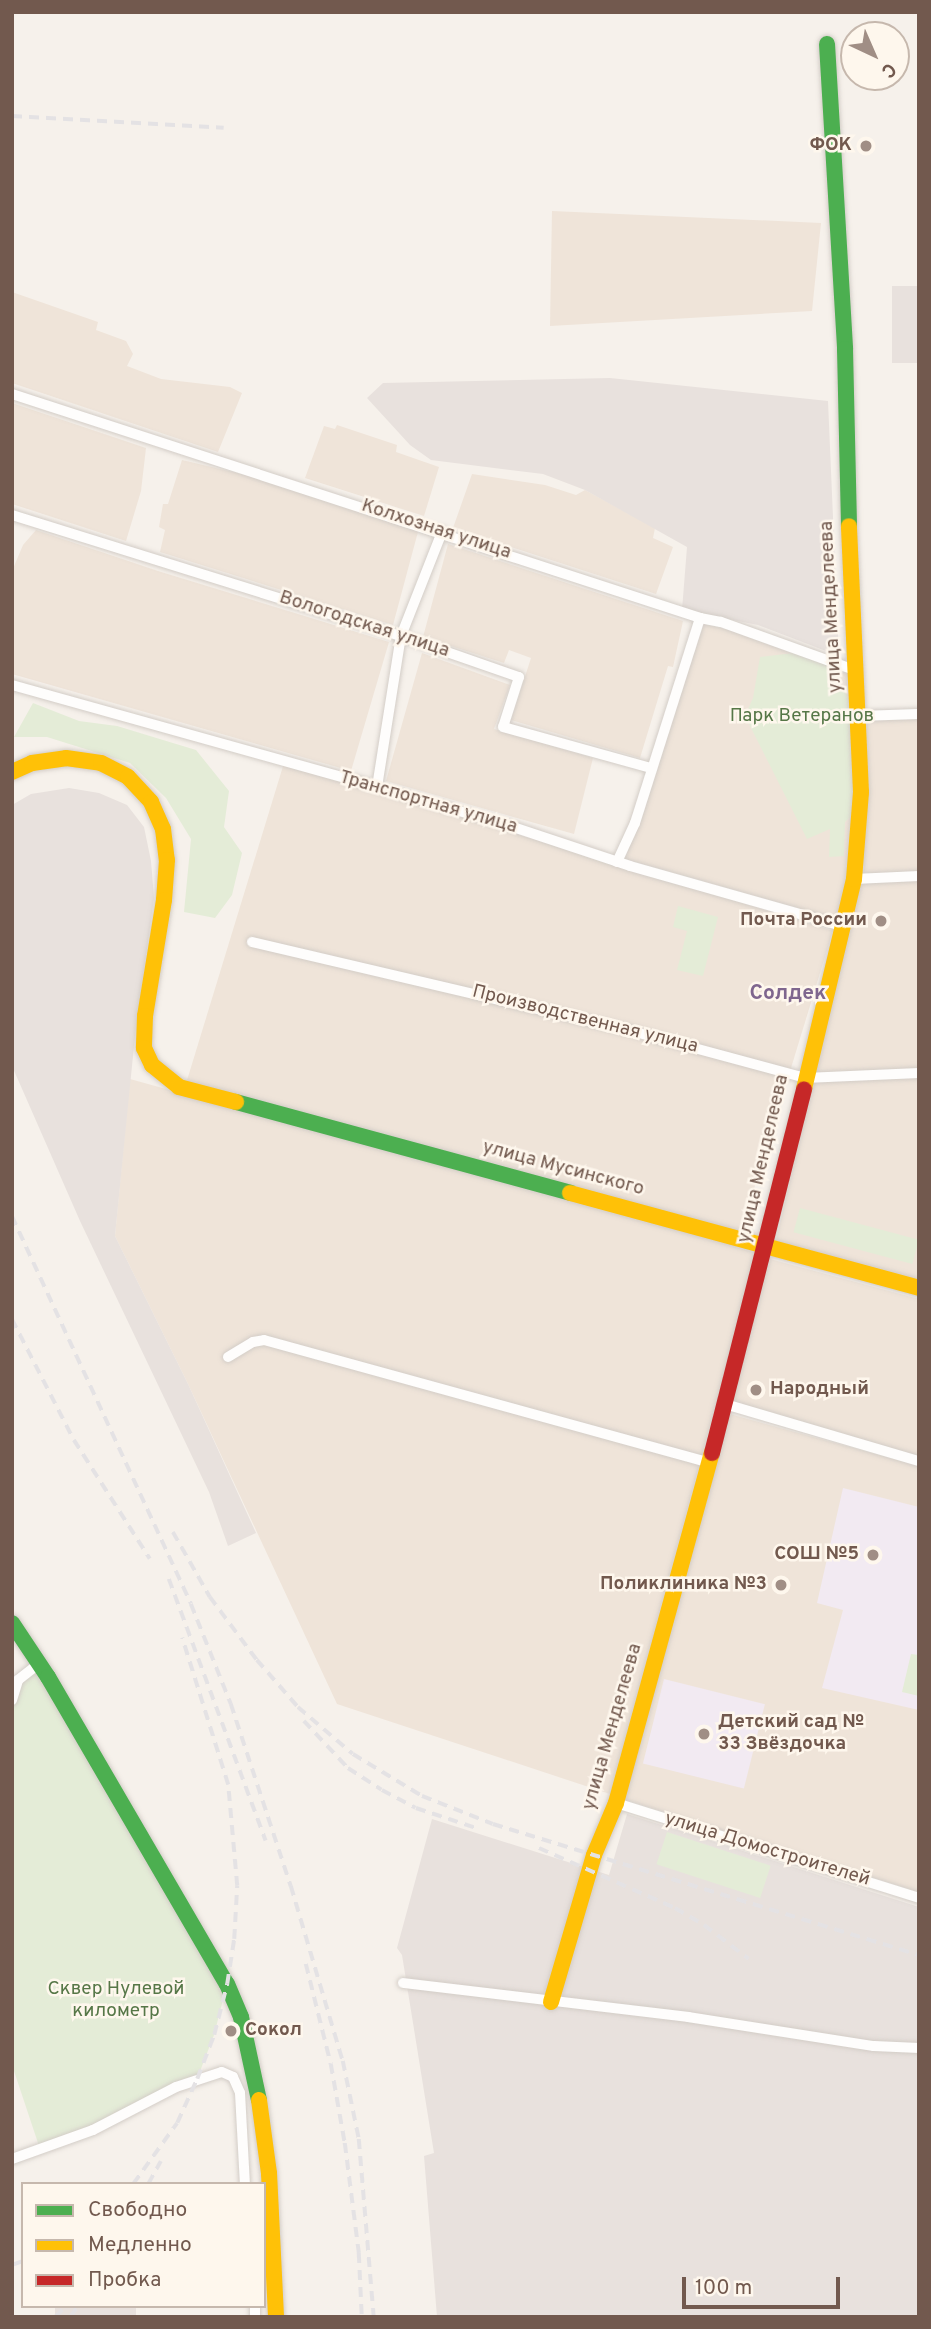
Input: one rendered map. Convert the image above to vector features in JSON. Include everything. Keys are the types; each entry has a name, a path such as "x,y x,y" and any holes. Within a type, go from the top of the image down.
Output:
{"street":[{"name":"улица Менделеева","path":"551,2002 594,1856 616,1803 724,1404 766,1247 853,879 861,792 859,716 847,477 845,349 834,209 827,44"},
{"name":"Колхозная улица","path":"12,394 700,618 733,626 857,671"},
{"name":"Вологодская улица","path":"12,515 401,636 519,677 503,727 651,768"},
{"path":"377,787 401,636 442,532"},
{"path":"617,862 635,823 700,618"},
{"name":"Транспортная улица","path":"12,685 509,825 617,862 842,926"},
{"path":"859,716 919,714"},
{"name":"улица Мусинского","path":"12,772 32,763 66,758 101,763 128,777 151,802 163,829 167,860 164,900 145,1017 144,1048 152,1065 179,1087 919,1288"},
{"path":"853,879 919,876"},
{"name":"Производственная улица","path":"252,942 613,1027 804,1078 919,1073"},
{"path":"228,1357 253,1342 264,1340 708,1462"},
{"path":"724,1404 919,1461"},
{"path":"12,1623 40,1663 227,1984 241,2017 256,2076 267,2159 276,2317"},
{"path":"12,1700 15,1679 40,1663"},
{"name":"улица Домостроителей","path":"616,1803 919,1898"},
{"path":"403,1983 688,2017 874,2046 919,2048"},
{"path":"12,2159 93,2130 197,2079 228,2073 240,2093 245,2182"}],"shaded area":[{"path":"552,211 821,223 812,311 550,326"},
{"path":"892,286 919,286 919,363 892,363"},
{"path":"12,292 98,322 96,330 126,341 133,354 127,366 161,379 230,387 242,393 218,452 12,383"},
{"path":"610,378 828,401 839,656 758,625 682,610 687,547 585,490 543,474 431,460 410,445 367,398 383,383"},
{"path":"12,403 146,448 141,491 126,541 12,504"},
{"path":"337,425 397,445 396,452 439,467 424,516 305,478 324,426 335,429"},
{"path":"182,460 266,480 419,528 393,625 160,552 165,530 159,527 163,504 168,504"},
{"path":"472,474 545,485 576,495 585,490 655,528 653,538 673,547 656,594 453,528"},
{"path":"36,530 158,571 389,642 351,771 12,674 12,571 23,545"},
{"path":"448,544 683,621 673,667 668,666 640,758 511,720 531,658 509,650 504,663 423,637"},
{"path":"704,624 729,630 851,675 859,792 850,878 837,919 625,859"},
{"path":"422,653 510,685 494,729 593,758 574,834 386,781"},
{"path":"864,720 919,720 919,873 864,873"},
{"path":"284,763 833,931 736,1249 187,1081"},
{"path":"69,788 99,793 127,805 144,827 151,861 154,898 135,1036 115,1236 188,1384 256,1533 228,1546 209,1492 80,1221 12,1066 12,805 31,794"},
{"path":"919,879 919,1069 814,1073 860,882"},
{"path":"919,1077 919,1279 776,1241 813,1081"},
{"path":"130,1079 757,1253 610,1794 337,1704 188,1384 115,1236"},
{"path":"770,1259 919,1299 919,1457 731,1401"},
{"path":"726,1413 919,1466 919,1892 623,1799"},
{"name":"СОШ №5","path":"843,1488 919,1507 919,1710 822,1688 843,1610 817,1603"},
{"name":"Детский сад № 33 Звёздочка","path":"664,1679 765,1704 744,1789 643,1763"},
{"path":"627,1814 919,1907 919,2317 437,2317 424,2156 434,2153 402,1955 397,1948 432,1819 609,1875"},
{"path":"55,2308 136,2308 136,2317 55,2317"}],"green space":[{"name":"Парк Ветеранов","path":"802,652 825,661 852,703 857,810 845,822 844,856 829,857 830,829 807,839 745,716 753,698 760,657"},
{"path":"33,703 79,721 117,726 196,750 229,791 224,827 242,853 232,895 215,918 184,912 191,839 166,798 130,763 47,737 14,737"},
{"path":"678,906 718,917 703,976 677,970 687,931 673,927"},
{"path":"800,1208 919,1240 912,1264 794,1232"},
{"path":"911,1654 919,1655 919,1696 902,1692"},
{"name":"Сквер Нулевой километр","path":"40,1663 227,1984 214,2035 197,2079 40,2149 12,2065 12,1700 18,1680"},
{"path":"667,1832 771,1866 760,1898 656,1864"}],"railway":[{"path":"12,116 224,128"},
{"path":"12,1216 191,1604 231,1704 291,1886 343,2061 359,2139 374,2317"},
{"path":"12,1319 74,1440 150,1559"},
{"path":"173,1532 210,1597 257,1660 298,1707 353,1754 422,1796 493,1824 919,1955"},
{"path":"169,1579 266,1841"},
{"path":"134,2182 177,2123 197,2079 214,2035 227,1984 234,1939 237,1886 228,1785 182,1638"},
{"path":"304,1721 348,1768 382,1790 416,1808 476,1828"},
{"path":"539,1848 675,1908 704,1925 749,1959"},
{"path":"306,1964 331,2064 345,2143 359,2253 362,2317"},
{"path":"149,2182 161,2161"},
{"path":"12,2265 21,2262"},
{"path":"55,2317 64,2308"},
{"path":"70,2317 77,2308"}],"traffic: fast":[{"path":"827,44 845,349 849,526"},
{"path":"236,1102 570,1193"},
{"path":"12,1623 48,1677 227,1984 241,2017 259,2100"}],"traffic: slow":[{"path":"804,1089 854,879 861,792 849,526"},
{"path":"12,772 32,763 66,758 101,763 128,777 151,802 163,829 167,860 164,900 145,1016 144,1048 152,1065 179,1087 236,1102"},
{"path":"570,1193 919,1288"},
{"path":"551,2002 594,1855 616,1803 712,1453"},
{"path":"259,2100 269,2173 276,2317"}],"traffic: jam":[{"path":"712,1453 804,1089"}],"place":[{"name":"ФОК","path":"866,146"},
{"name":"Почта России","path":"881,921"},
{"name":"Народный","path":"756,1390"},
{"name":"СОШ №5","path":"873,1555"},
{"name":"Поликлиника №3","path":"781,1585"},
{"name":"Детский сад № 33 Звёздочка","path":"704,1734"},
{"name":"Сокол","path":"231,2031"}],"district":[{"name":"Солдек","path":"788,994"}]}
